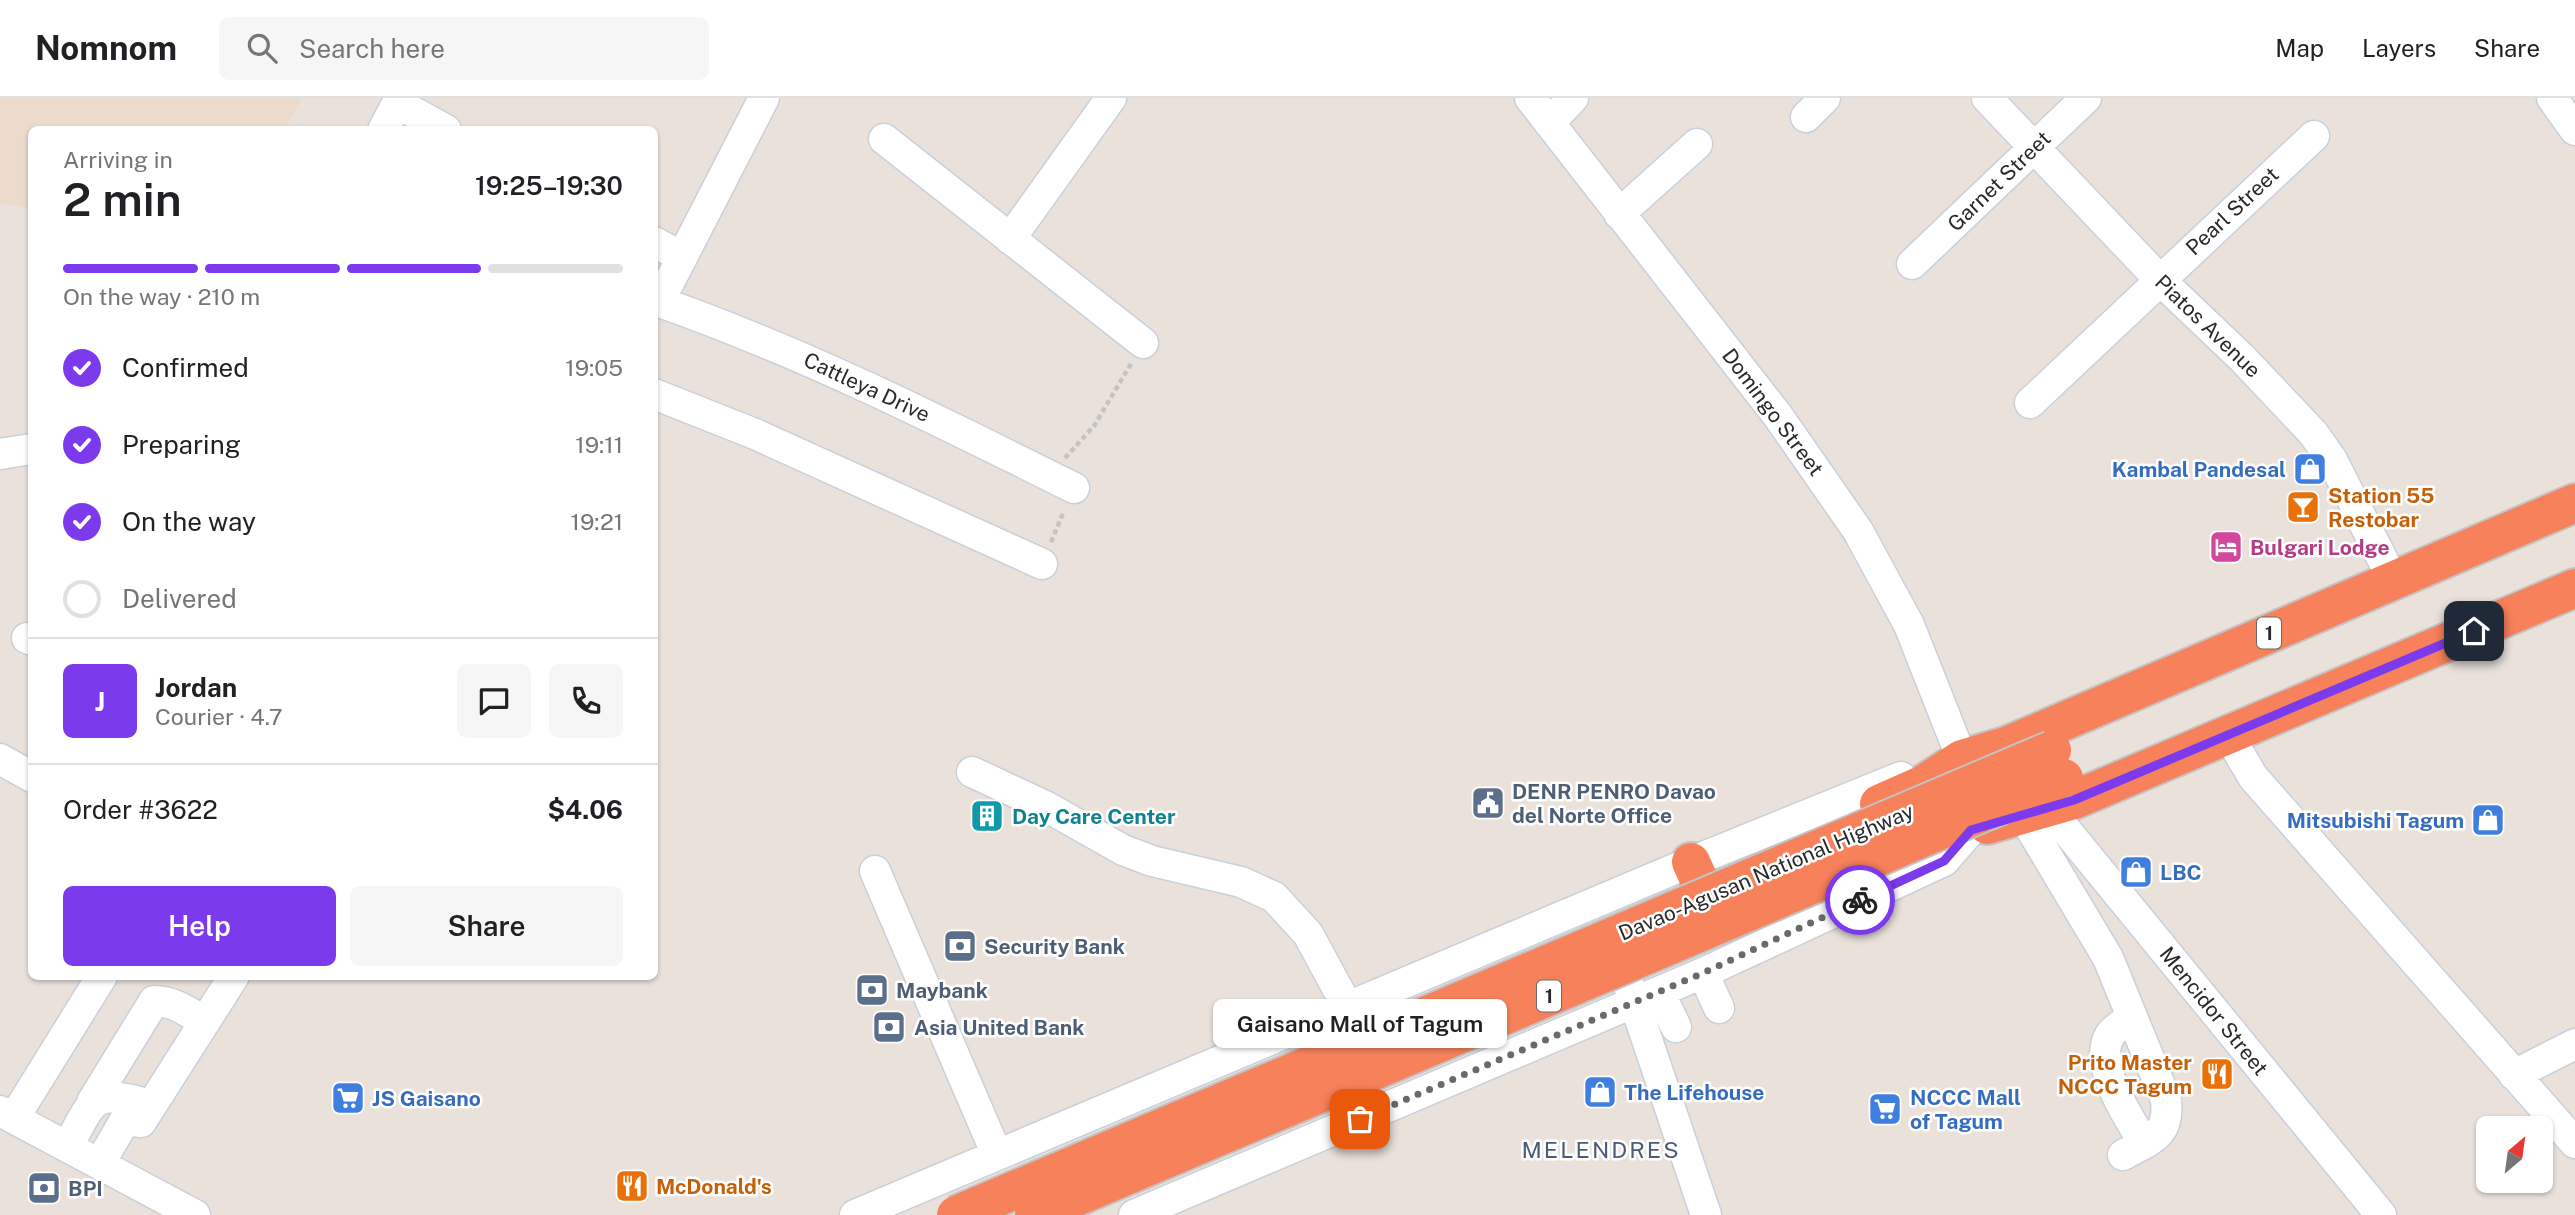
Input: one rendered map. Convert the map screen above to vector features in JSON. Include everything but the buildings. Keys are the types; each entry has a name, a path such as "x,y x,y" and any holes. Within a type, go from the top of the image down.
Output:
{"highway":[{"name":"Davao-Agusan National Highway","path":"1253,1134 1249,1106 1232,1085 1293,1060 1695,872 1922,785 1962,759 2006,746 2390,573 2575,503"},
{"name":"Davao-Agusan National Highway","path":"1062,1215 1314,1108 1640,990 2046,794 2575,528"},
{"name":"Davao-Agusan National Highway","path":"1034,1215 2046,794 2575,561"},
{"name":"Davao-Agusan National Highway","path":"956,1215 2046,794 2426,659 2575,588"},
{"path":"1962,759 1987,799 2000,810 2046,794"},
{"path":"1962,759 1974,804 1971,830"},
{"path":"1293,1060 1295,1087 1314,1108"}],"street":[{"path":"1010,239 1111,98"},
{"name":"Domingo Street","path":"1530,98 1778,416 1858,531 1909,625 1962,759"},
{"path":"1549,122 1573,98"},
{"name":"Piatos Avenue","path":"1987,98 2159,279 2243,359 2313,433 2332,460 2390,573"},
{"name":"Garnet Street","path":"1912,264 2086,98"},
{"path":"2552,98 2575,130"},
{"path":"658,299 682,257 758,100"},
{"path":"385,126 398,101 439,126"},
{"name":"Pearl Street","path":"2030,403 2314,136"},
{"path":"884,139 1143,343"},
{"path":"1619,214 1697,144"},
{"path":"658,244 682,257"},
{"name":"Cattleya Drive","path":"658,301 795,354 882,392 1074,488"},
{"path":"658,396 755,434 1042,564"},
{"path":"0,454 28,450"},
{"path":"2390,573 2575,486"},
{"path":"2046,794 2100,807 2236,748 2426,659 2575,604"},
{"path":"2236,748 2253,777 2575,1143"},
{"path":"0,759 28,775"},
{"path":"972,772 1047,807 1123,850 1163,864 1241,882 1273,897 1308,934 1347,1006"},
{"path":"2046,794 2092,926 2108,958 2166,1100 2168,1118 2158,1135 2133,1149 2105,1056 2111,1033 2132,1017"},
{"name":"Mencidor Street","path":"2046,794 2381,1215"},
{"path":"1135,1215 1640,990 1703,973 1944,861 1971,830"},
{"path":"875,871 996,1155"},
{"path":"855,1215 1347,1006 1695,872"},
{"path":"1703,973 1719,1009"},
{"path":"99,980 7,1114 195,1215"},
{"path":"100,1163 125,1120 141,1122 231,980"},
{"path":"1640,990 1675,1027"},
{"path":"1640,990 1706,1215"},
{"path":"68,1146 154,1001 172,1004 205,1022"},
{"path":"2514,1075 2575,1044"},
{"path":"92,1102 108,1095 151,1105"}],"path":[{"path":"1045,473 1076,449 1094,426 1143,343"},
{"path":"1042,564 1074,488"}],"shaded area":[{"path":"0,98 302,98 287,126 28,126 28,208 0,203"}],"way so far":[{"path":"1360,1119 1703,973 1860,900"}],"place":[{"name":"Kambal Pandesal","path":"2310,469"},
{"name":"Station 55 Restobar","path":"2303,507"},
{"name":"Bulgari Lodge","path":"2226,547"},
{"name":"DENR PENRO Davao del Norte Office","path":"1488,803"},
{"name":"Day Care Center","path":"987,816"},
{"name":"Mitsubishi Tagum","path":"2488,820"},
{"name":"LBC","path":"2136,872"},
{"name":"Security Bank","path":"960,946"},
{"name":"Maybank","path":"872,990"},
{"name":"Asia United Bank","path":"889,1027"},
{"name":"Prito Master NCCC Tagum","path":"2217,1074"},
{"name":"The Lifehouse","path":"1600,1092"},
{"name":"JS Gaisano","path":"348,1098"},
{"name":"NCCC Mall of Tagum","path":"1885,1109"},
{"name":"Gaisano Mall of Tagum","path":"1360,1119"},
{"name":"McDonald's","path":"632,1186"},
{"name":"BPI","path":"44,1188"}],"district":[{"name":"MELENDRES","path":"1601,1149"}],"route":[{"path":"1860,900 1944,861 1971,830 2074,800 2474,631"}]}
